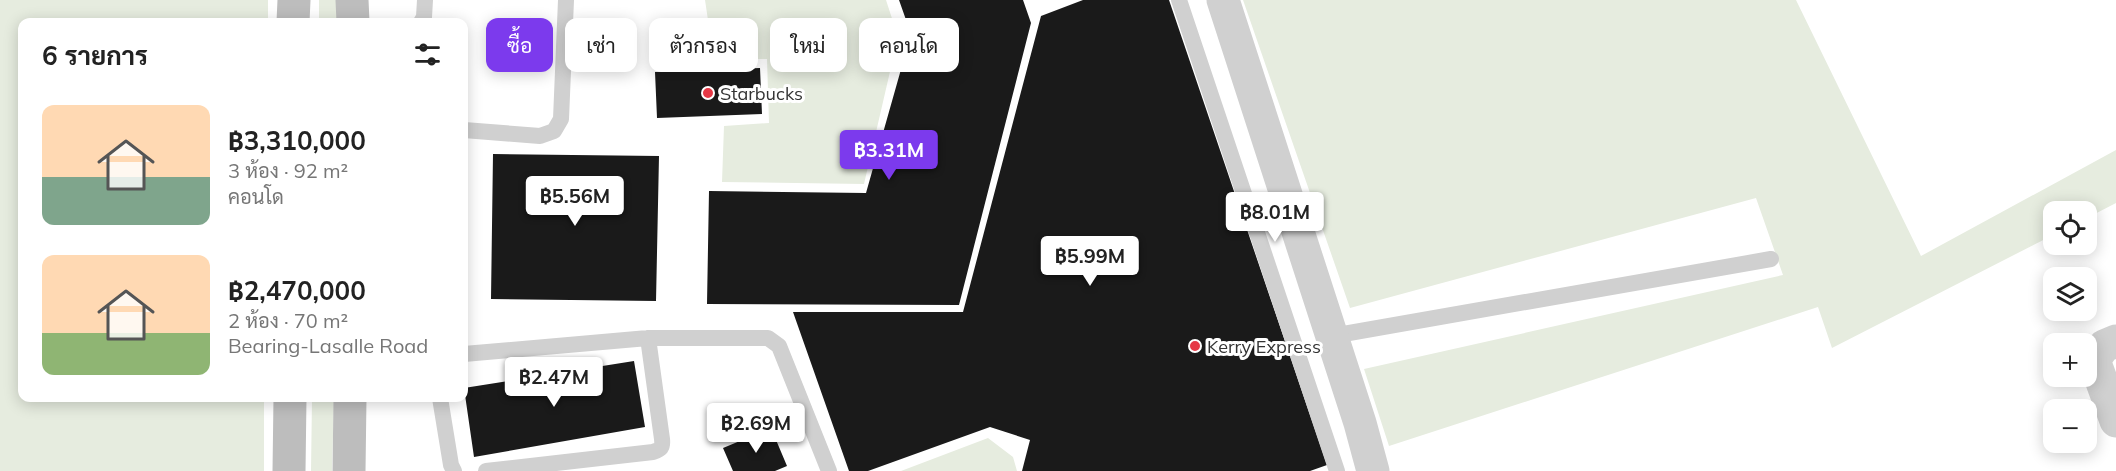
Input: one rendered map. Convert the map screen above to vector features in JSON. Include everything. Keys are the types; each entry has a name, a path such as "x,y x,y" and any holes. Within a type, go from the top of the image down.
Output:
{"street":[{"path":"293,18 294,0"},
{"path":"352,0 353,18"},
{"path":"1223,0 1360,423 1372,471"},
{"path":"2116,340 2104,346 2094,360 2116,421"},
{"path":"289,471 290,402"},
{"path":"349,471 350,402"}],"lane":[{"path":"423,18 425,0"},
{"path":"468,130 540,136 554,131 561,119 566,0"},
{"path":"1179,0 1337,471"},
{"path":"1332,336 1771,259"},
{"path":"468,354 648,338 763,337 774,341 779,346 829,471"},
{"path":"486,471 653,452 660,449 663,446 648,338"},
{"path":"441,402 451,465 454,471"}],"shaded area":[{"path":"0,0 268,0 268,18 18,18 18,402 264,402 264,471 0,471"},
{"path":"319,0 340,0 340,18 319,18"},
{"path":"705,0 886,0 892,18 859,18 859,72 890,72 864,184 722,182 724,126 769,123 767,59 758,59 758,18 708,18"},
{"path":"1243,0 1796,0 1921,256 2116,150 2116,203 2097,213 2097,201 2043,201 2043,240 1832,348 1818,307 1389,446 1364,369 1783,275 1756,198 1350,308"},
{"path":"312,402 334,402 332,471 311,471"},
{"path":"988,438 1013,457 1017,471 901,471"}],"building":[{"path":"899,0 1023,0 1031,23 959,305 707,304 709,191 866,193 900,72 959,72 959,18 905,18"},
{"path":"1083,0 1169,0 1327,465 1310,471 1022,471 1030,440 990,427 868,471 849,471 793,312 963,312 1041,16"},
{"name":"Starbucks","path":"760,68 762,114 657,118 655,72 758,72"},
{"path":"493,154 659,156 656,301 491,299"},
{"path":"634,361 645,427 474,457 466,402 468,402 468,387"},
{"path":"771,428 787,466 775,471 733,471 723,448"}],"place":[{"name":"Starbucks","path":"708,93"},
{"name":"Kerry Express","path":"1195,346"}]}
